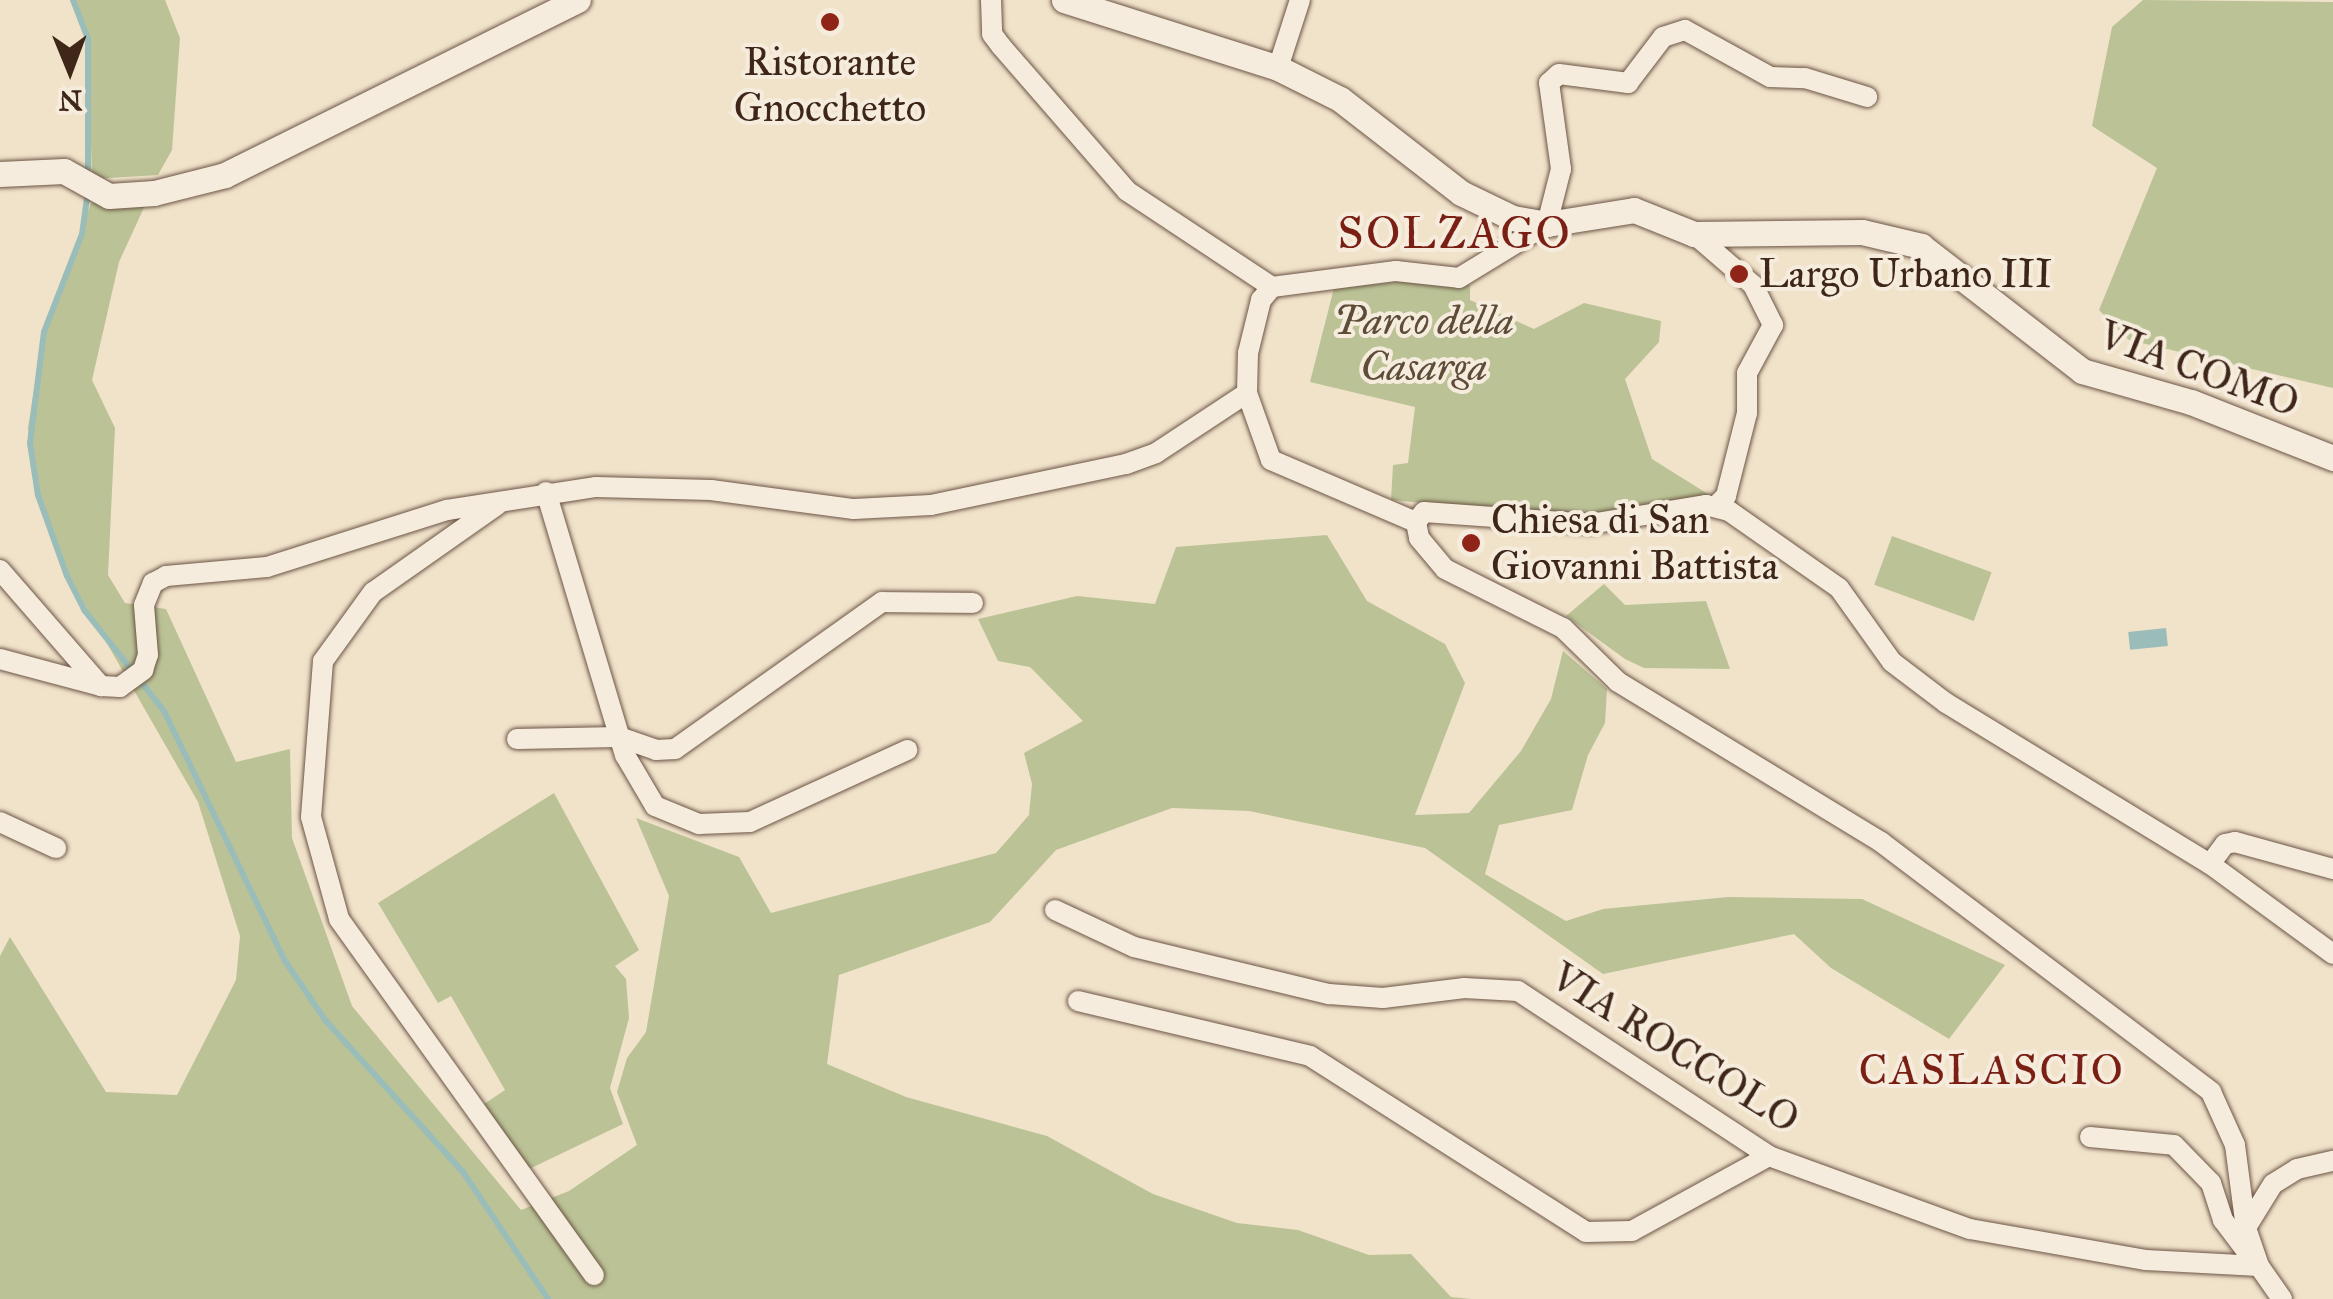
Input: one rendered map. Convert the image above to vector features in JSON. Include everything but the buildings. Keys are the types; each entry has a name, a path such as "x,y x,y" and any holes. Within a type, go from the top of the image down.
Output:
{"street":[{"path":"0,174 64,171 109,196 154,194 225,175 578,0"},
{"path":"991,0 992,34 1127,191 1272,287 1396,271 1459,278 1546,224 1561,169 1550,83 1559,74 1628,83 1664,37 1685,30 1770,77 1805,78 1867,97"},
{"path":"1064,0 1278,68 1377,123 1461,192 1513,218 1546,224"},
{"path":"1278,68 1300,0"},
{"name":"VIA COMO","path":"1546,224 1634,210 1694,234 1862,232 1905,240 1935,253 2082,371 2191,402 2333,458"},
{"path":"1694,234 1753,285 1773,324 1772,335 1747,373 1744,425 1726,496 1716,506 1590,524 1424,512 1416,522 1419,538 1445,569 1564,628 1618,682 1880,842 2211,1092 2235,1145 2246,1228 2259,1266"},
{"path":"1272,287 1261,300 1248,353 1246,393 1271,460 1416,522"},
{"path":"0,659 111,687 143,670 150,630 145,595 166,576 267,566 447,510 499,504 546,492 710,490 854,510 931,506 1126,464 1156,453 1246,393"},
{"path":"546,492 620,737 654,806 699,824 750,822 907,750"},
{"path":"499,504 373,592 322,660 311,817 339,919 594,1275"},
{"path":"1716,506 1839,588 1892,662 1946,703 2210,864 2333,954"},
{"path":"0,570 111,687"},
{"path":"518,740 620,737 662,751 682,746 890,598 973,603"},
{"path":"0,822 56,848"},
{"path":"2210,864 2225,844 2234,842 2333,869"},
{"name":"VIA ROCCOLO","path":"1055,910 1150,952 1329,994 1383,998 1464,988 1518,990 1769,1156 1970,1229 2146,1260 2259,1266"},
{"path":"1078,1001 1310,1056 1586,1232 1632,1231 1769,1156"},
{"path":"2090,1137 2174,1144 2211,1182 2232,1238 2259,1266 2282,1299"},
{"path":"2246,1228 2273,1184 2297,1169 2333,1161"}],"green space":[{"path":"74,0 165,0 180,38 172,150 158,175 92,179 88,39"},
{"path":"2143,0 2333,2 2333,388 2129,340 2099,310 2157,168 2092,126 2112,27"},
{"path":"147,201 119,262 92,380 115,428 108,575 125,603 166,609 236,762 290,749 292,838 352,1006 521,1210 569,1191 637,1145 617,1092 627,1058 646,1032 669,896 636,818 739,857 771,913 996,853 1029,815 1032,784 1024,753 1083,721 1030,667 998,661 978,619 1077,596 1155,604 1176,547 1327,535 1367,601 1445,644 1465,683 1415,815 1469,813 1521,751 1551,699 1563,651 1607,689 1605,723 1588,755 1572,810 1499,825 1485,874 1566,921 1603,909 1728,897 1862,899 2005,965 1949,1039 1831,968 1794,934 1603,974 1425,848 1249,811 1172,808 1056,850 990,922 839,975 827,1064 906,1097 1047,1136 1153,1194 1237,1223 1298,1230 1369,1255 1411,1254 1451,1297 1472,1299 0,1299 0,956 10,937 106,1092 177,1095 236,980 240,936 198,802 70,579 36,488 28,428 42,338 91,203"},
{"name":"Parco della Casarga","path":"1418,280 1470,285 1470,300 1534,329 1584,303 1661,321 1659,342 1625,379 1652,459 1711,496 1589,518 1391,500 1393,465 1408,463 1415,407 1310,382 1334,288"},
{"path":"1892,536 1992,572 1974,621 1874,585"},
{"path":"1604,584 1625,605 1706,601 1730,669 1644,668 1625,659 1566,616"},
{"path":"554,793 639,950 615,966 626,979 629,1018 610,1088 623,1124 525,1171 484,1104 505,1090 451,996 438,1003 378,903"}],"water":[{"path":"2166,628 2168,646 2130,650 2128,632"}],"waterway":[{"path":"73,0 88,39 88,178"},
{"path":"88,191 82,234 44,332 30,443 38,495 67,576 85,611 164,711 285,961 326,1021 463,1172 548,1299"}],"place":[{"name":"Ristorante Gnocchetto","path":"830,22"},
{"name":"Largo Urbano III","path":"1739,274"},
{"name":"Chiesa di San Giovanni Battista","path":"1471,543"}],"district":[{"name":"SOLZAGO","path":"1455,233"},
{"name":"CASLASCIO","path":"1992,1070"}]}
